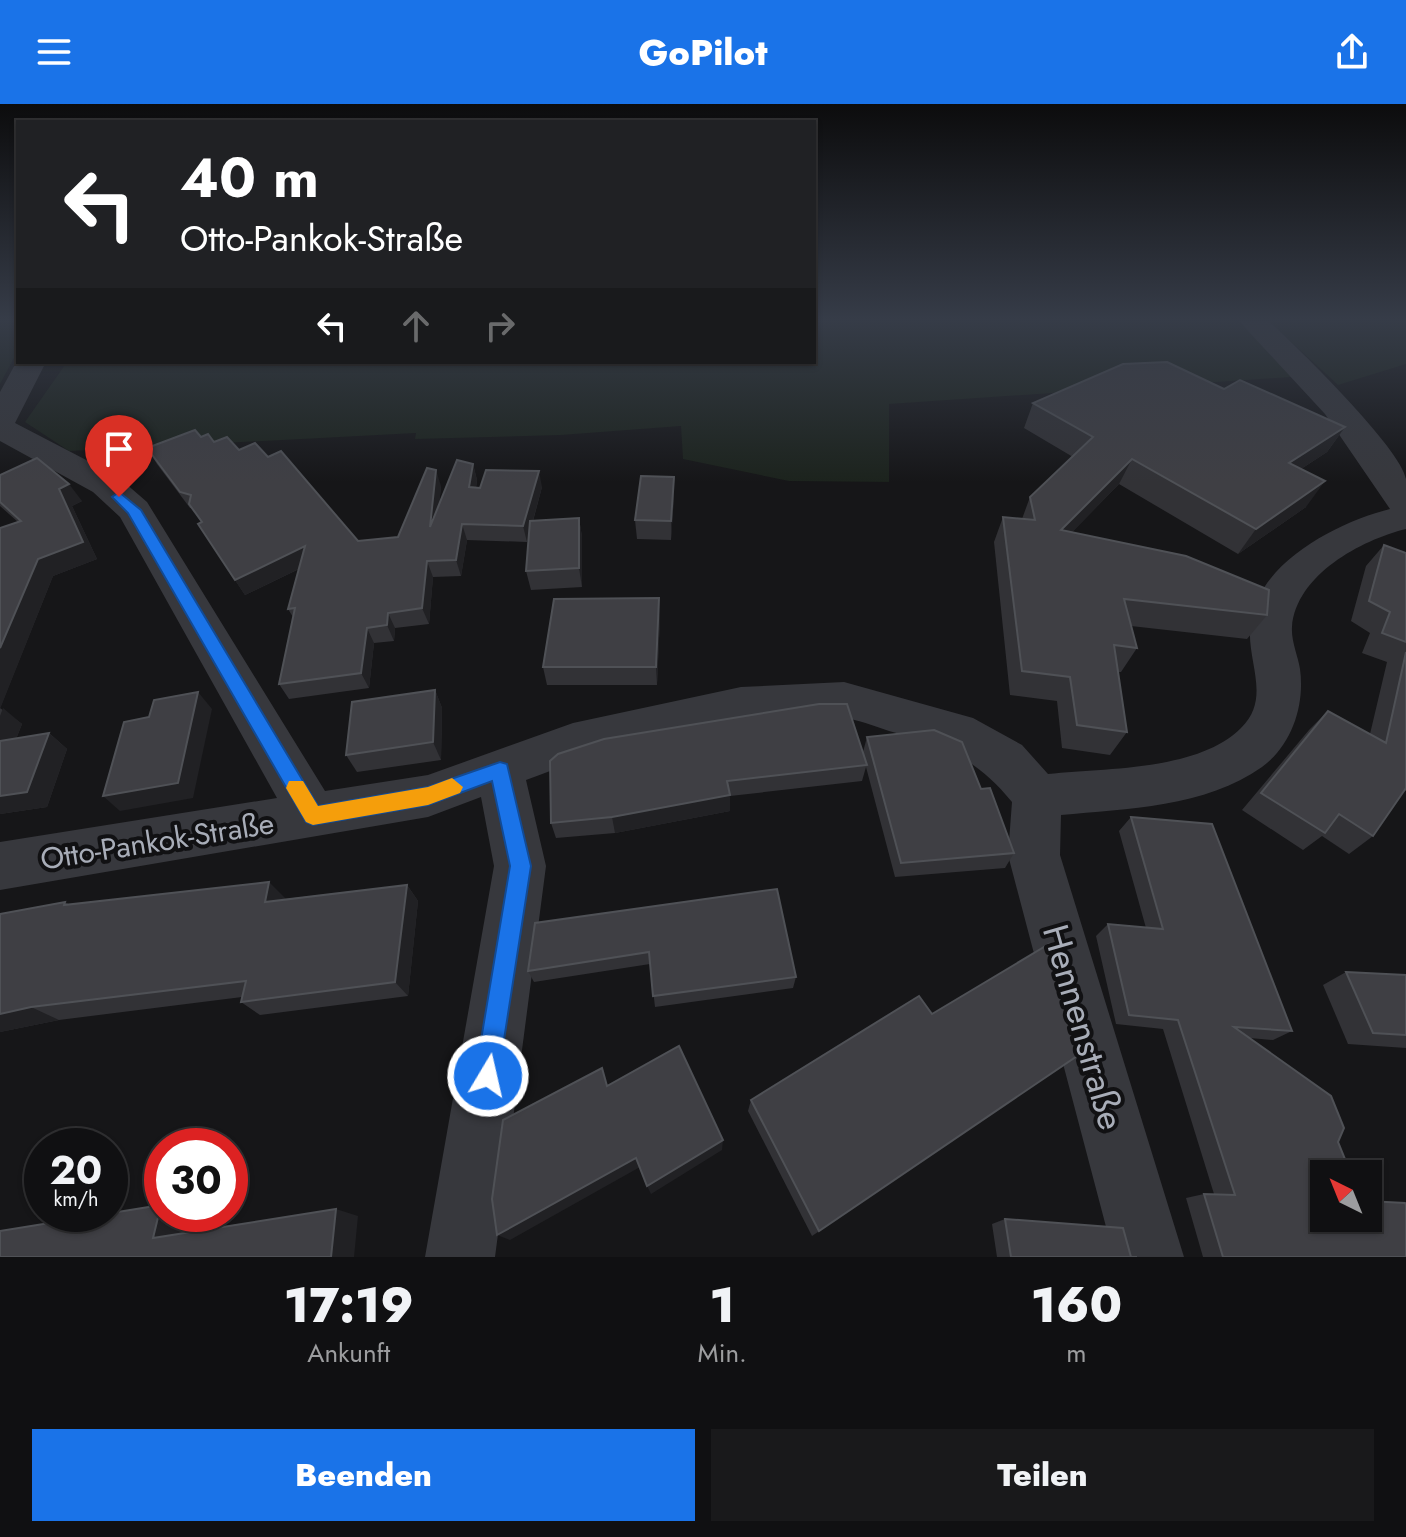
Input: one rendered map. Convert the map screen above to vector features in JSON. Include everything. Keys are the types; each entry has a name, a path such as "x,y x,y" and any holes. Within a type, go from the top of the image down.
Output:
{"street":[{"path":"0,421 24,375"},
{"path":"1310,375 1379,458 1406,505"},
{"name":"Otto-Pankok-Straße","path":"0,428 105,484 134,510 313,816"},
{"path":"1037,796 1187,778 1245,753 1273,725 1282,688 1271,627 1283,589 1316,556 1385,521 1406,517"},
{"name":"Otto-Pankok-Straße","path":"0,866 428,796 573,742 673,717 741,705 844,700 957,731 1005,759 1037,796"},
{"path":"460,1257 520,866 500,770"},
{"name":"Hennenstraße","path":"1037,796 1034,855 1149,1257"}],"shaded area":[{"path":"58,375 1291,377 889,404 889,482 789,481 683,459 681,426 561,435 415,439 416,433 69,451 25,422"},
{"path":"1327,375 1371,375 1338,385"}],"building":[{"path":"1098,375 1194,375 1224,389 1240,380 1345,427 1289,463 1325,481 1256,529 1132,459 1061,530 1186,556 1269,590 1267,615 1124,599 1137,648 1114,645 1127,732 1077,725 1070,677 1022,671 1003,517 1035,520 1030,497 1093,437 1033,403"},
{"path":"195,430 201,437 208,434 214,442 227,437 239,450 255,443 268,457 281,451 358,541 398,537 427,468 436,470 430,527 457,460 473,464 469,487 480,488 486,470 539,471 523,526 462,524 456,560 427,561 422,608 388,613 387,625 367,628 361,673 279,684 295,608 288,609 305,546 235,580 198,524 202,522 189,504 191,495 180,492 147,448"},
{"path":"37,458 69,484 59,489 83,542 38,559 0,648 0,528 21,521 0,502 0,475"},
{"path":"641,476 674,477 671,521 635,520"},
{"path":"579,518 579,568 526,571 530,521"},
{"path":"1384,545 1406,553 1406,642 1382,633 1390,612 1369,601"},
{"path":"659,598 656,667 543,667 554,599"},
{"path":"1406,652 1406,788 1373,836 1339,814 1325,833 1261,793 1328,711 1386,743"},
{"path":"435,690 433,742 346,755 352,702"},
{"path":"198,692 178,783 103,796 124,722 149,717 154,700"},
{"path":"819,704 847,704 867,765 727,781 730,795 612,817 551,823 550,761 558,754 604,739"},
{"path":"934,730 962,742 981,789 990,788 1014,853 901,863 867,737"},
{"path":"49,733 27,792 0,796 0,741"},
{"path":"1131,817 1212,824 1292,1031 1234,1027 1331,1096 1344,1128 1338,1142 1345,1160 1310,1160 1310,1232 1382,1232 1382,1202 1405,1203 1406,1257 1223,1257 1204,1194 1235,1195 1178,1020 1129,1015 1108,924 1163,929"},
{"path":"269,882 265,902 407,885 395,982 241,1002 246,981 31,1007 0,1014 0,914 65,902 64,905"},
{"path":"777,889 796,977 653,996 649,952 528,971 535,923"},
{"path":"1049,944 1080,1054 819,1231 751,1100 919,996 932,1014"},
{"path":"1346,972 1406,975 1406,1035 1373,1033"},
{"path":"679,1046 723,1140 647,1186 636,1158 497,1235 492,1199 503,1120 602,1068 607,1086"},
{"path":"144,1208 144,1232 154,1232 153,1238 191,1232 248,1232 248,1223 336,1209 331,1257 0,1257 0,1231 24,1227 24,1232 128,1232 128,1210"},
{"path":"1005,1219 1123,1228 1131,1257 1011,1257"}],"slow traffic":[{"path":"296,788 313,816 428,796 452,787"}],"route":[{"path":"119,497 134,510 313,816 428,796 500,770 520,866 488,1076"}]}
